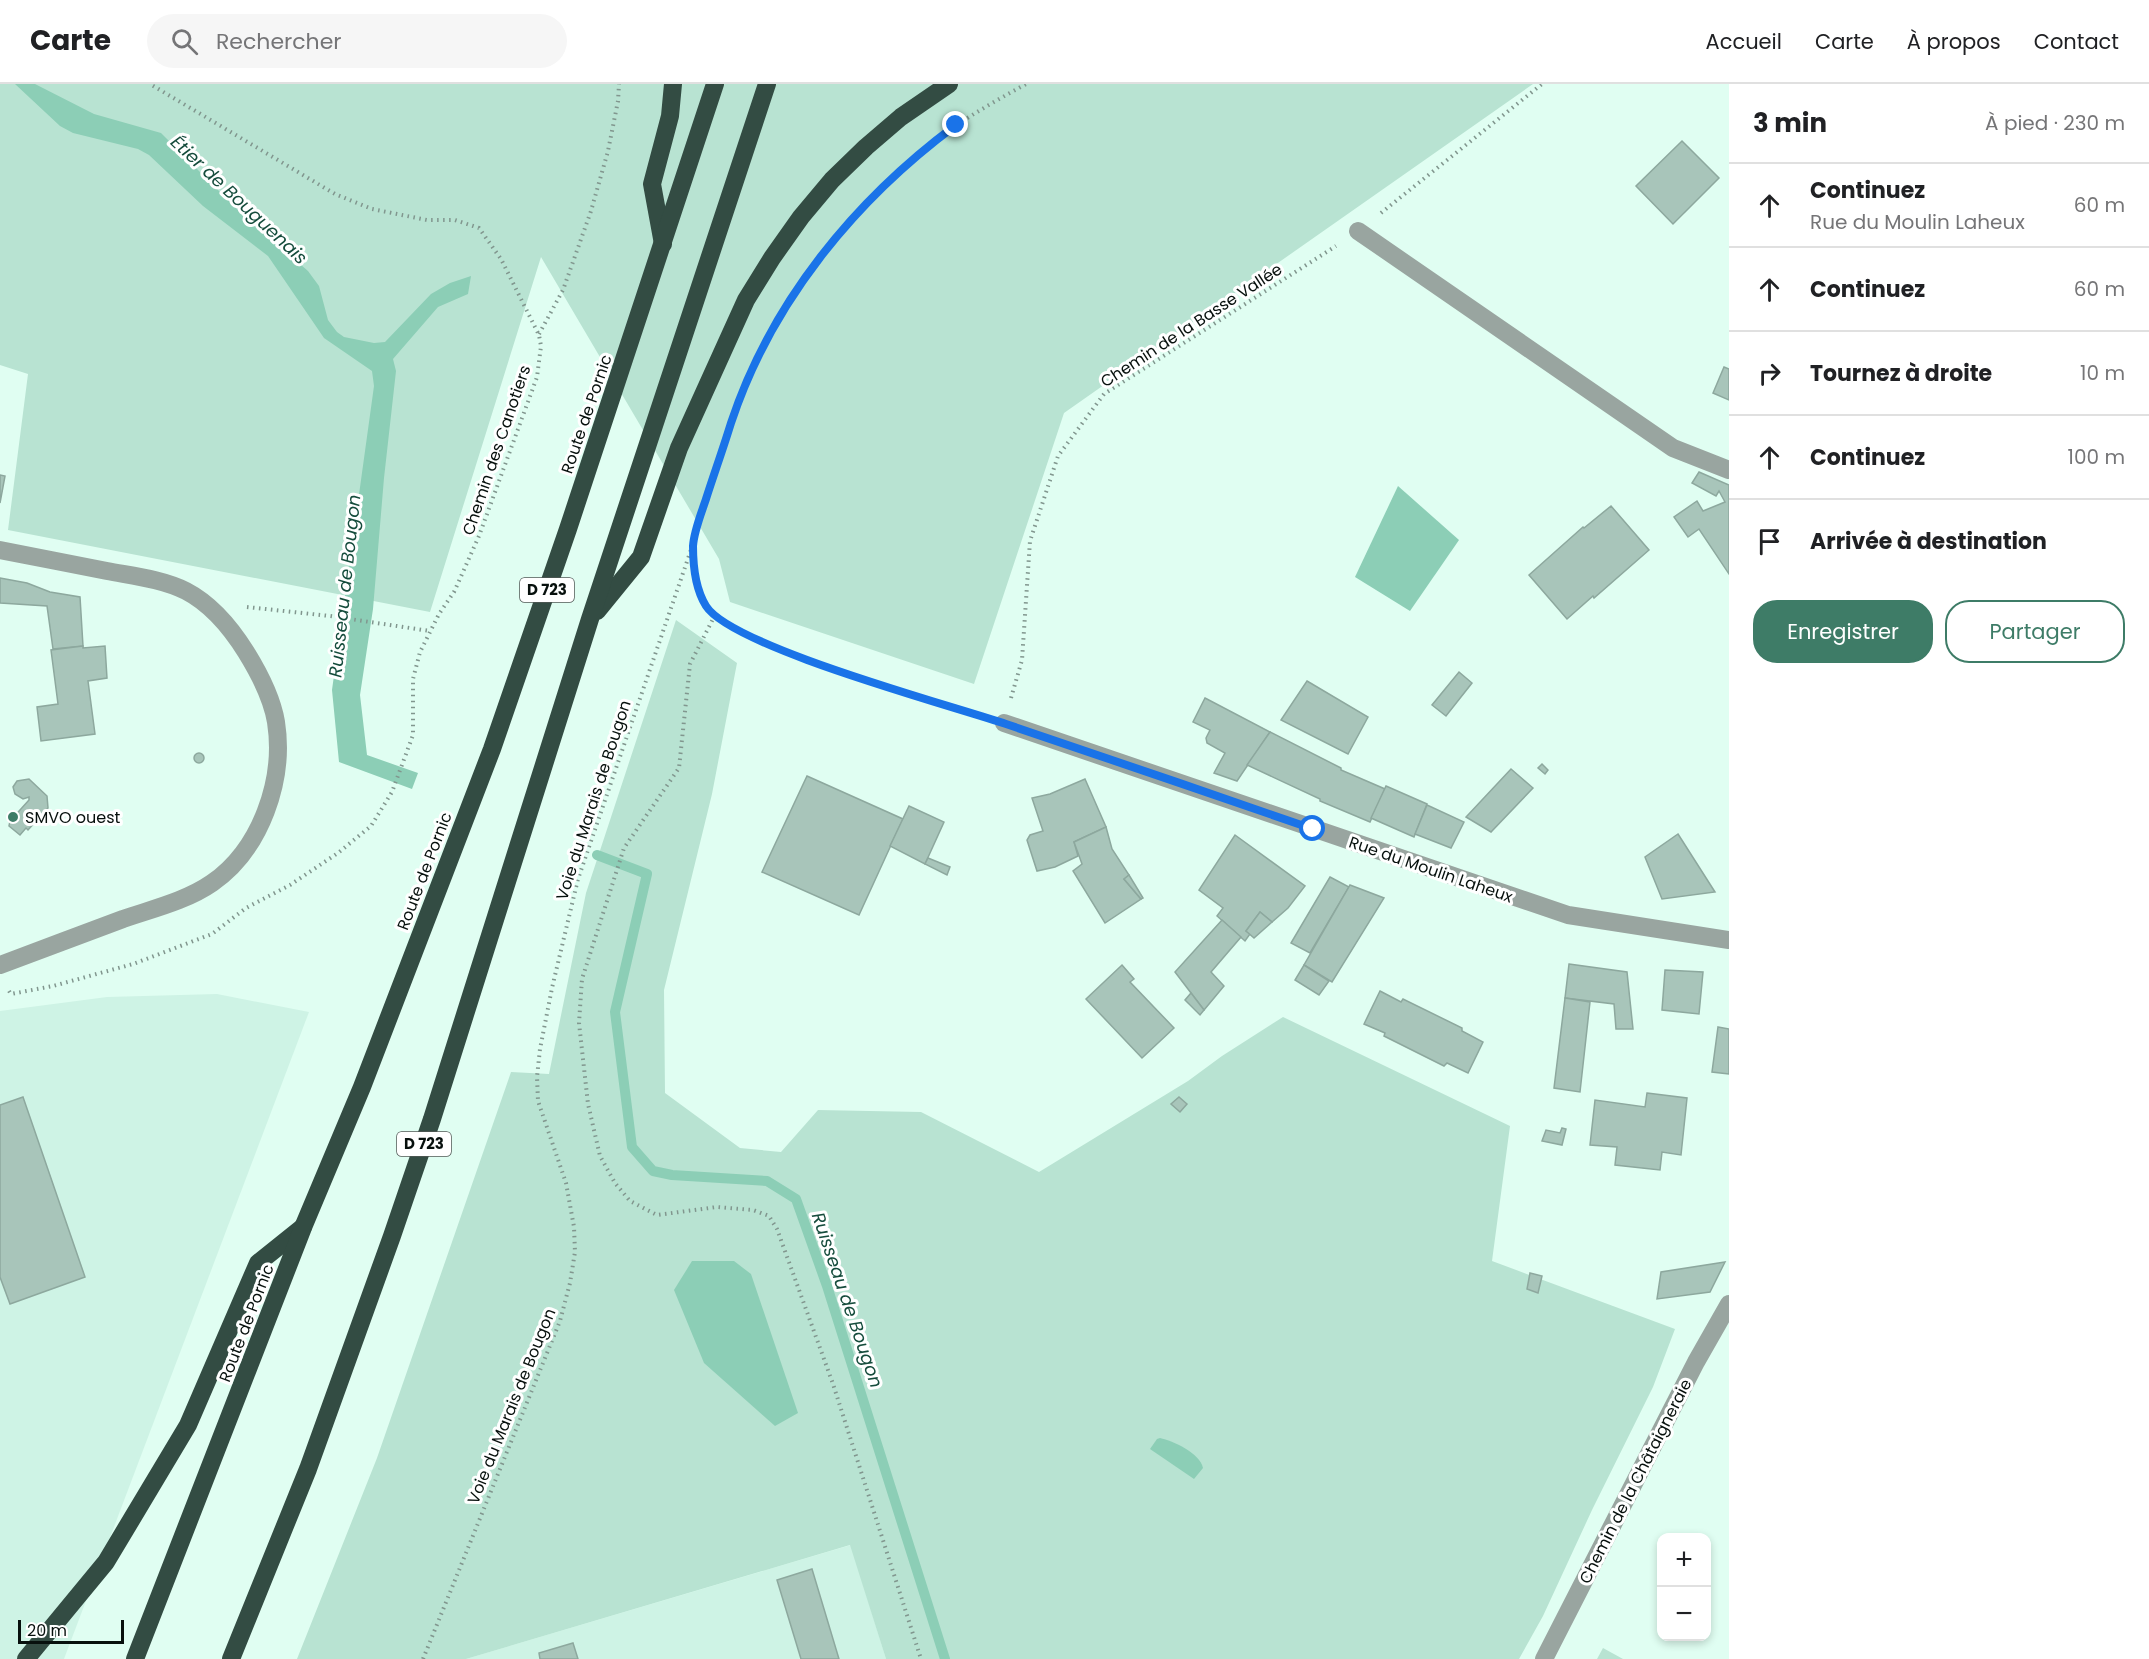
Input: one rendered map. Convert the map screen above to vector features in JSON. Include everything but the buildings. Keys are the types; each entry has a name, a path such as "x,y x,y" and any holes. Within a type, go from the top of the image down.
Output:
{"highway":[{"path":"663,246 652,184 670,116 673,84"},
{"name":"Route de Pornic","path":"135,1659 304,1225 362,1087 492,748 663,246 715,84"},
{"name":"D 723","path":"231,1659 308,1469 392,1236 435,1109 590,619 767,84"},
{"path":"590,619 641,557 679,448 746,300 772,258 832,180 901,117 950,84"},
{"path":"27,1659 106,1562 188,1425 258,1263 304,1225"}],"street":[{"path":"1358,231 1673,448 1729,470"},
{"path":"0,550 146,578 173,585 198,598 219,616 232,632 260,677 275,720 278,761 274,782 260,825 234,865 211,884 190,895 0,965"},
{"name":"Rue du Moulin Laheux","path":"1004,723 1568,915 1729,940"},
{"name":"Chemin de la Châtaigneraie","path":"1544,1659 1696,1362 1729,1304"}],"path":[{"name":"Chemin des Canotiers","path":"150,84 335,194 372,209 427,220 455,220 479,228 501,259 539,335 541,346 537,377 479,536 454,592 420,652 413,679 413,735 392,792"},
{"path":"539,335 563,290 591,210 608,151 619,84"},
{"name":"Voie du Marais de Bougon","path":"423,1659 560,1321 570,1284 575,1252 574,1227 566,1183 538,1101 537,1077 540,1049 578,879 693,544 740,397 752,367 792,296 813,265 869,202 924,150 956,125 1026,84"},
{"name":"Chemin de la Basse Vallée","path":"1004,723 1022,660 1030,541 1058,456 1104,394 1358,231 1542,84"},
{"path":"693,544 695,571 706,607 735,630 816,663 1004,723"},
{"path":"210,609 252,606 430,631"},
{"path":"715,615 690,664 679,768 624,848 582,979 579,1023 588,1104 600,1156 615,1183 630,1201 657,1215 717,1207 753,1210 769,1216 777,1229 833,1384 921,1659"}],"shaded area":[{"path":"0,84 1533,84 1064,413 974,684 730,602 719,559 541,257 430,612 8,530 28,374 0,365"},
{"path":"15,84 35,84 94,114 161,133 239,211 308,271 319,286 328,320 344,337 374,343 385,342 431,294 450,283 471,276 468,294 438,307 393,359 396,371 373,609 360,695 367,755 418,773 412,789 339,762 332,690 374,386 372,371 324,338 268,256 203,206 149,155 138,149 73,133 60,126"},
{"path":"1398,486 1459,540 1410,611 1355,577"},
{"path":"676,620 737,663 712,794 664,990 665,1093 740,1148 781,1152 818,1110 921,1112 1039,1172 1188,1081 1283,1017 1510,1126 1492,1261 1675,1329 1653,1387 1543,1616 1519,1659 886,1659 850,1545 466,1659 297,1659 377,1458 511,1072 549,1074 586,893"},
{"path":"217,994 309,1012 64,1659 0,1659 0,1011 107,997"},
{"path":"692,1261 734,1261 751,1274 798,1413 775,1426 704,1363 674,1290"},
{"path":"1160,1438 1179,1445 1197,1457 1203,1468 1194,1479 1150,1449"},
{"path":"851,1545 886,1659 466,1659"},
{"path":"1603,1648 1623,1659 1597,1659"}],"waterway":[{"name":"Ruisseau de Bougon","path":"597,855 647,874 615,1012 632,1147 653,1171 672,1175 767,1181 796,1199 827,1286 945,1659"}],"place":[{"name":"SMVO ouest","path":"13,817"}],"route":[{"path":"956,125 897,173 813,265 774,326 752,367 699,520 693,544 695,571 706,607 735,630 816,663 1004,723 1313,829"}],"water label":[{"name":"Étier de Bouguenais","path":"239,200"}]}
